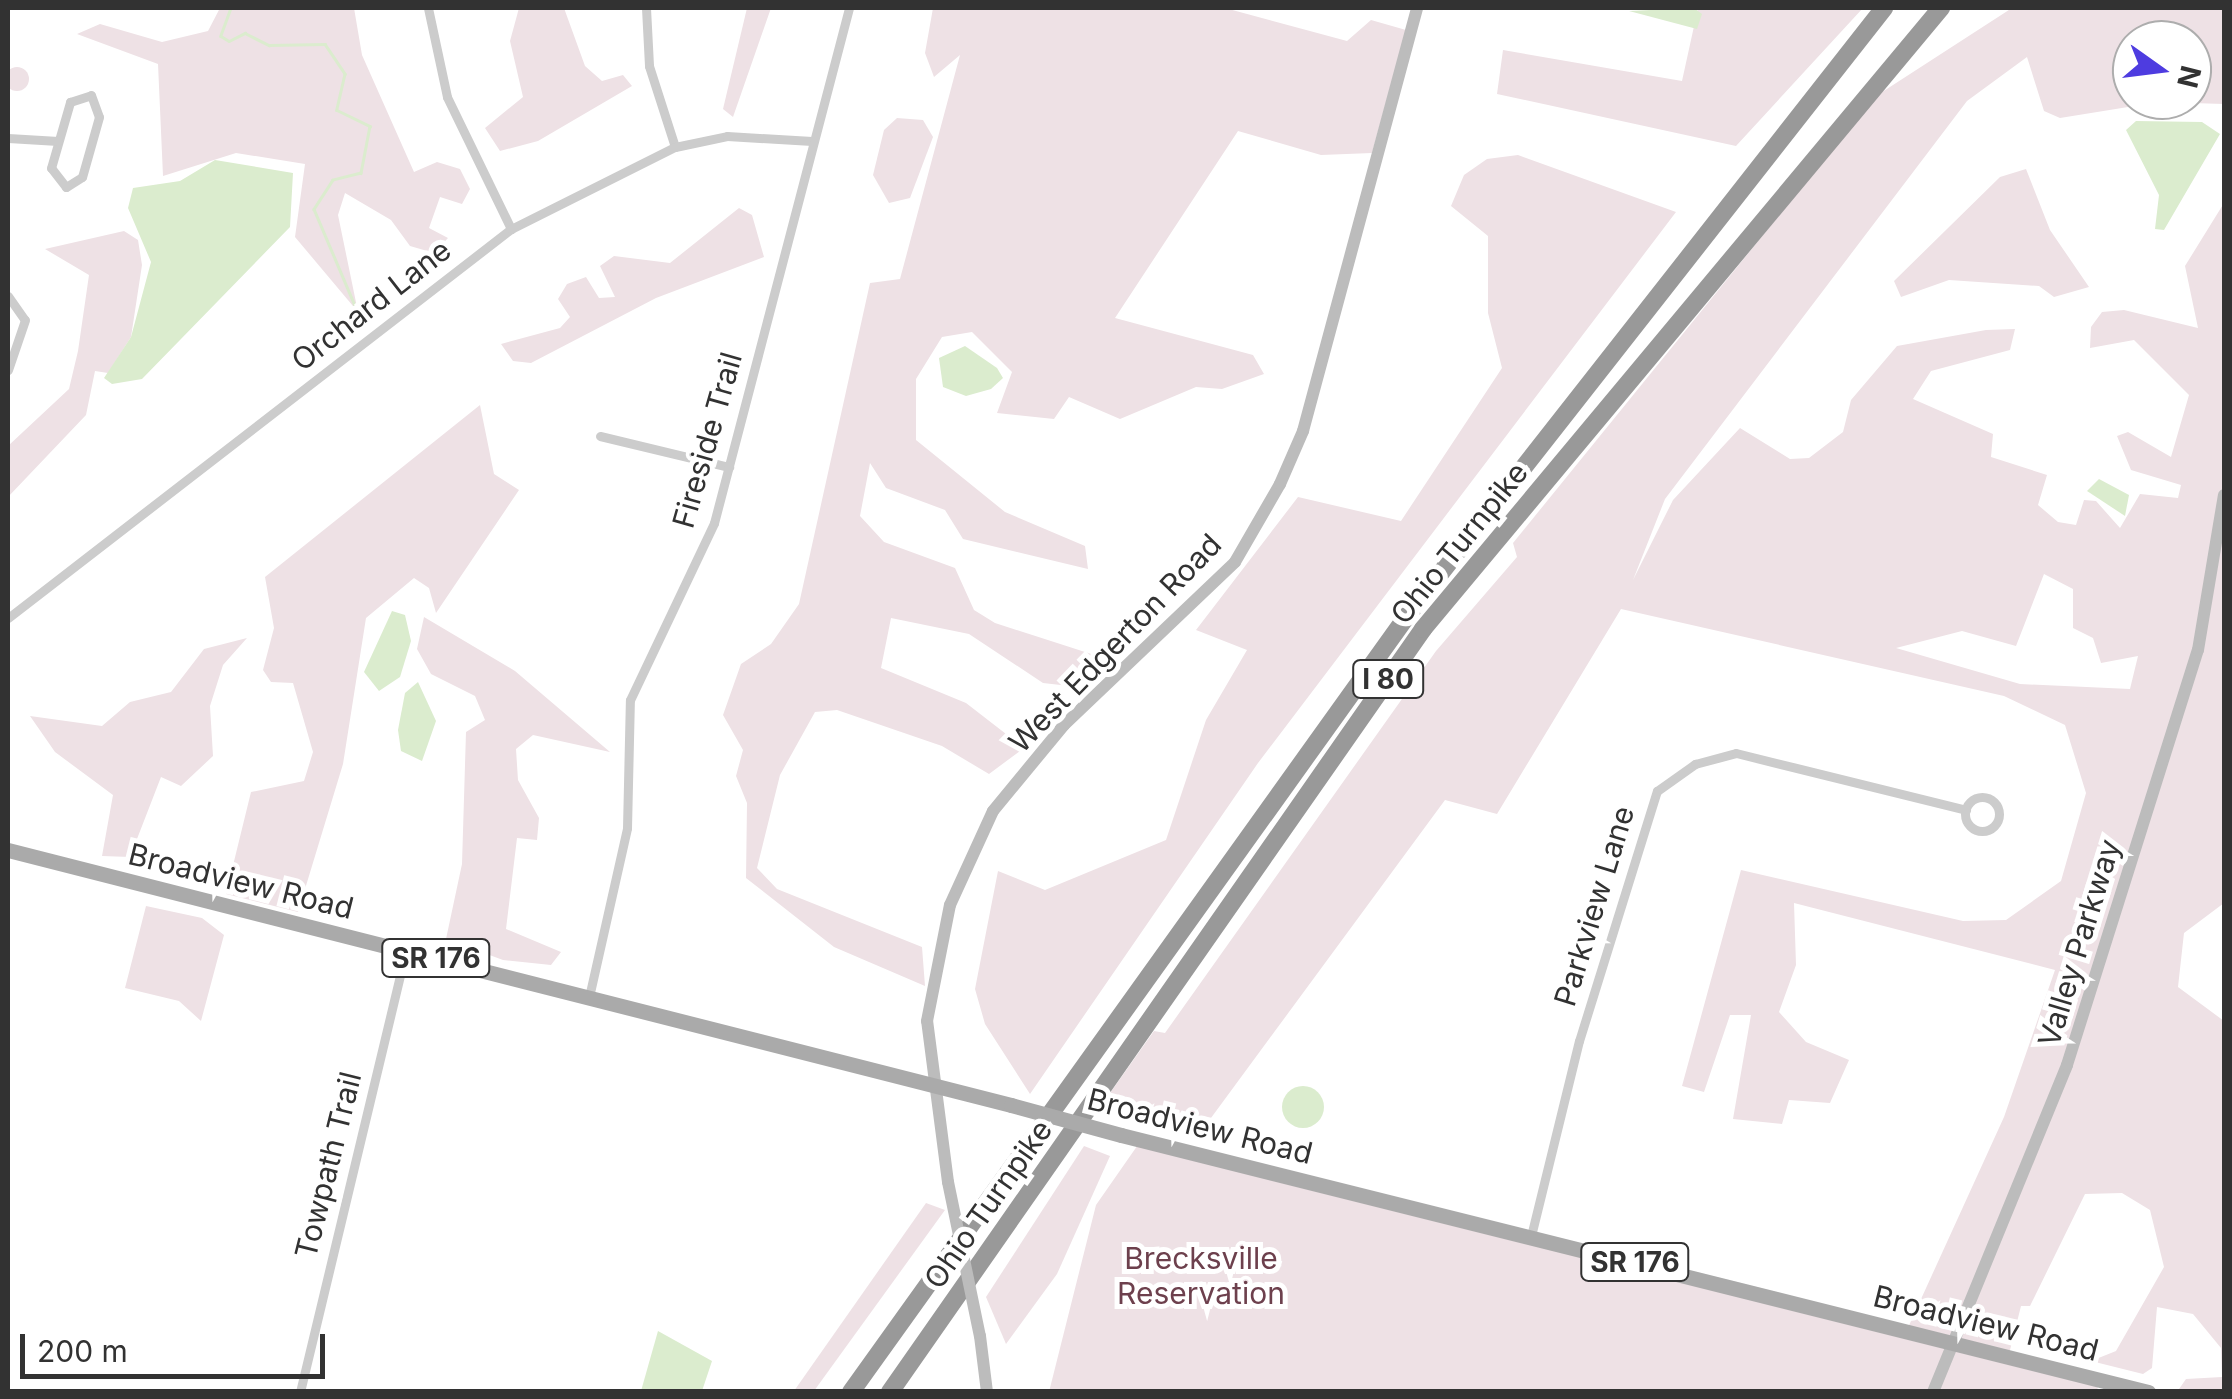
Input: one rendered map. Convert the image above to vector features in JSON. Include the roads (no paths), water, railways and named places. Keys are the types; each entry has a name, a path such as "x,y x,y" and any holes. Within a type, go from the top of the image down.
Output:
{"highway":[{"name":"Ohio Turnpike","path":"850,1392 1407,616 1884,8"},
{"name":"Ohio Turnpike","path":"890,1392 1422,630 1941,8"}],"main road":[{"name":"Broadview Road","path":"8,850 933,1081 1121,1135 2148,1392"}],"street":[{"path":"428,8 447,97 510,229"},
{"path":"646,8 649,66 675,147"},
{"name":"Fireside Trail","path":"589,996 627,828 630,700 714,523 849,8"},
{"name":"West Edgerton Road","path":"987,1392 933,1081 932,978 950,904 992,811 1064,725 1235,562 1280,484 1304,431 1417,8"},
{"path":"91,95 99,117 75,185 52,176 58,142 70,102 91,95"},
{"name":"Orchard Lane","path":"8,618 510,229 675,147 728,136 812,141"},
{"path":"8,138 58,142"},
{"path":"8,296 25,320 8,370"},
{"path":"600,436 729,467"},
{"name":"Valley Parkway","path":"1933,1392 2052,1112 2184,702 2224,495"},
{"name":"Parkview Lane","path":"1531,1236 1579,1041 1657,790 1694,764 1736,753 1966,810"},
{"name":"Towpath Trail","path":"300,1392 406,951"}],"waterway":[{"path":"231,8 221,36 229,41 245,33 269,45 325,44 345,74 337,110 370,126 361,173 333,180 314,209 359,315"}],"park label":[{"name":"Brecksville Reservation","path":"1201,1275"}]}
